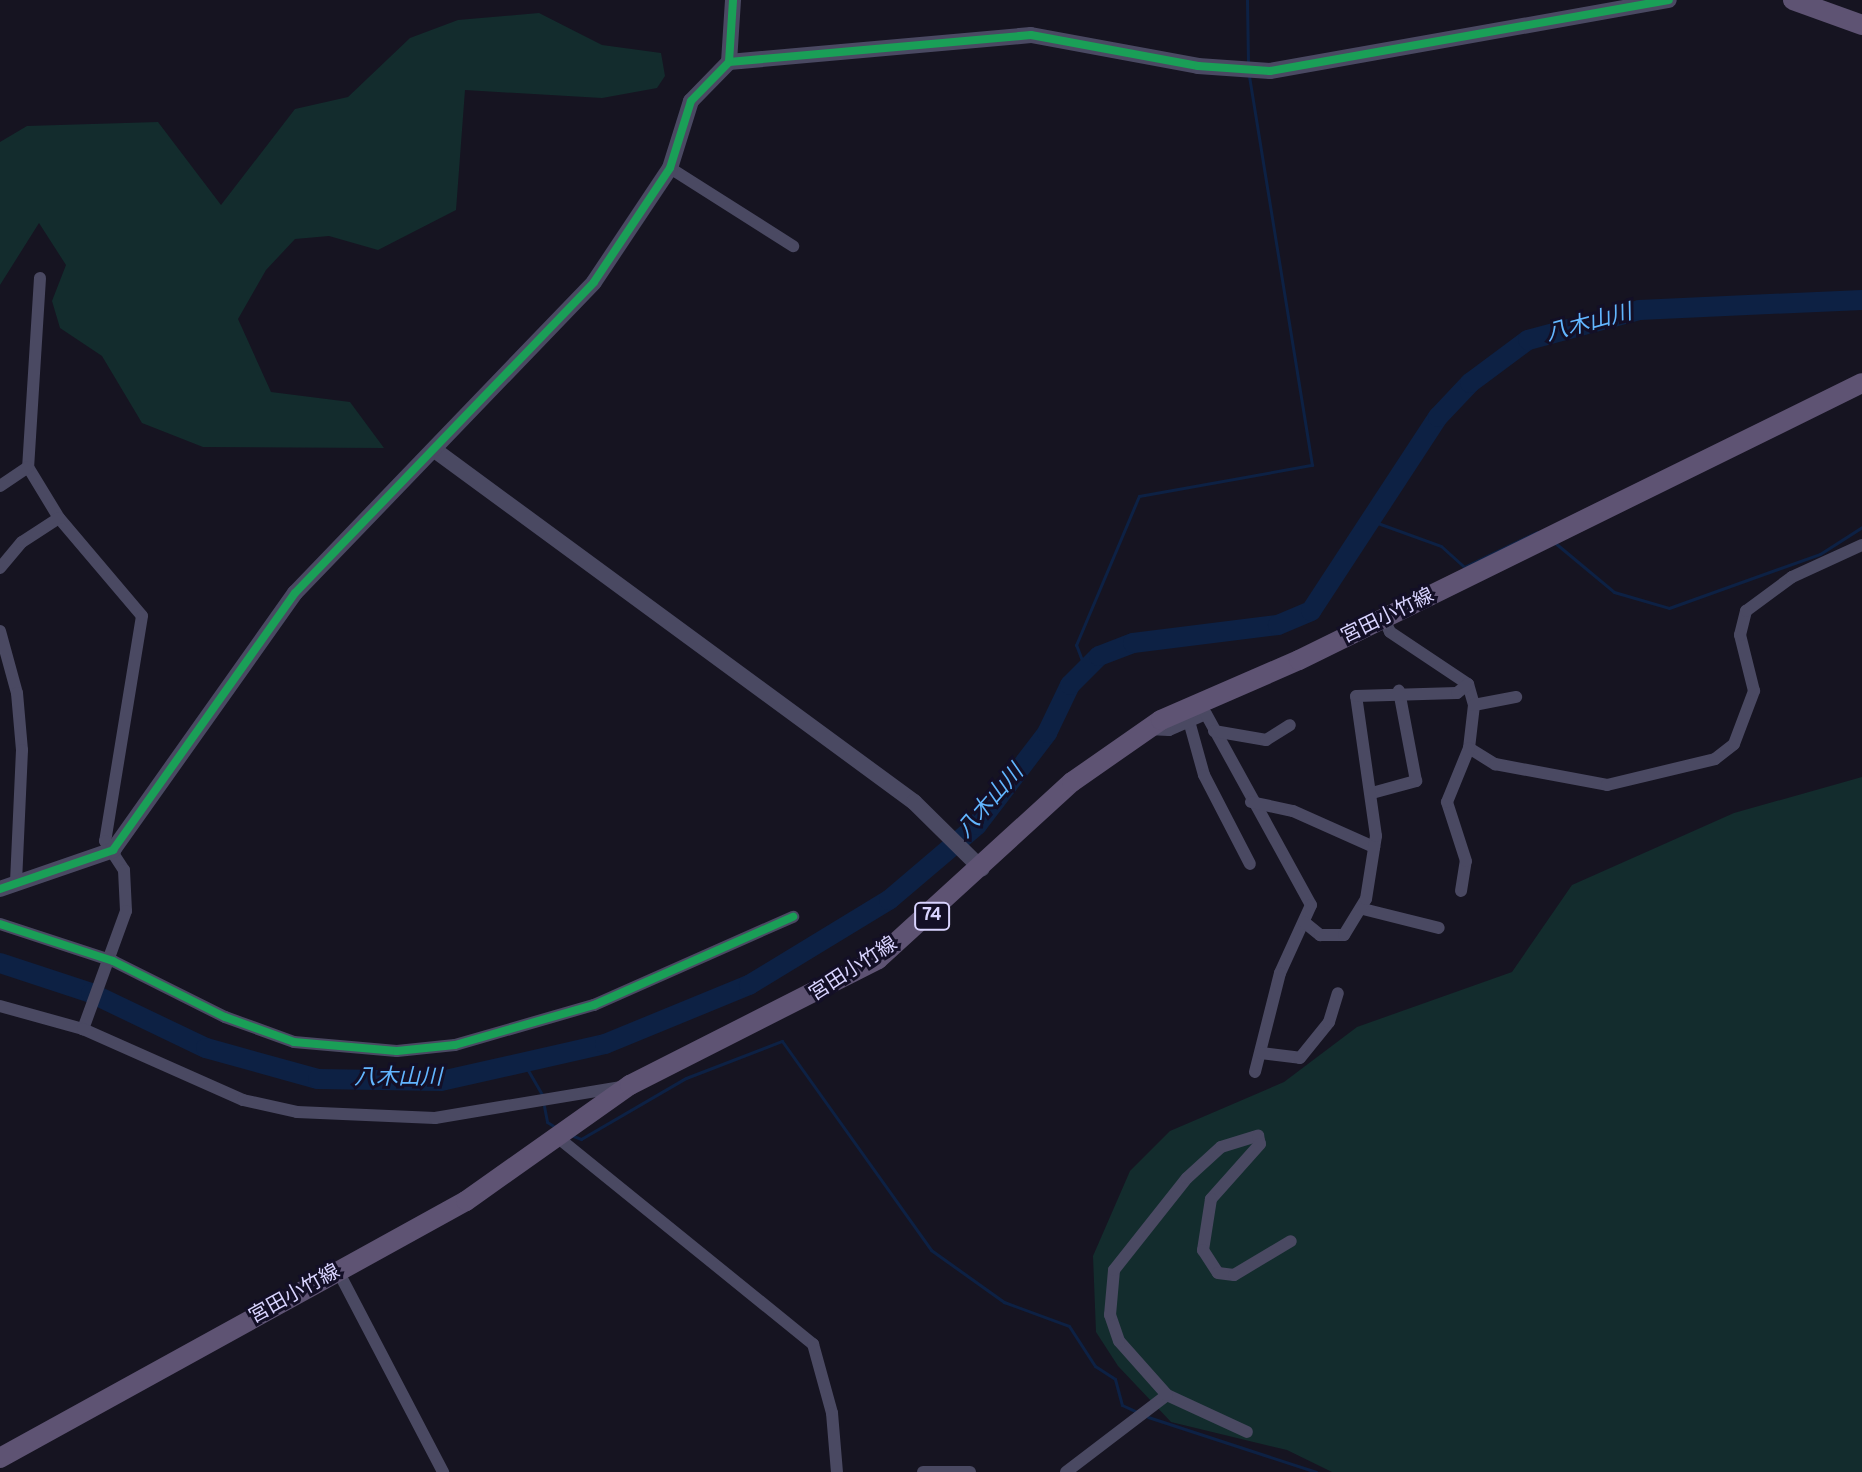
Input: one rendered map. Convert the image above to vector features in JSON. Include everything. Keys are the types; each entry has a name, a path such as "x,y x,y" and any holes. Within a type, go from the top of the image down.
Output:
{"main road":[{"path":"1793,0 1862,25"},
{"name":"宮田小竹線","path":"0,1458 466,1201 630,1085 878,959 976,862 1072,782 1146,729 1384,619 1862,383"}],"street":[{"path":"0,631 17,693 22,750 8,886 113,850 295,593 585,294 670,168 691,101 729,62 733,0"},
{"path":"729,62 1031,35 1198,66 1270,71 1669,0"},
{"path":"670,168 793,246"},
{"path":"40,278 28,467 59,518 142,616 105,841 124,870 126,911 113,961 83,1029"},
{"path":"436,451 914,802 976,862"},
{"path":"0,486 28,467"},
{"path":"0,568 22,542 59,518"},
{"path":"1469,748 1495,764 1607,785 1715,759 1734,744 1754,691 1740,635 1746,611 1792,577 1862,545"},
{"path":"1384,619 1390,632 1468,684 1474,705 1469,748 1447,802 1465,854 1461,891"},
{"path":"1146,729 1189,721 1206,714 1277,667"},
{"path":"1304,922 1320,935 1344,935 1363,909 1374,847 1372,793 1356,696 1399,691 1457,693 1468,684"},
{"path":"1372,793 1416,781 1399,691"},
{"path":"1474,705 1516,697"},
{"path":"1206,714 1251,802 1311,905 1280,973 1255,1072"},
{"path":"1189,721 1204,775 1250,864"},
{"path":"1214,731 1266,740 1290,725"},
{"path":"1251,802 1293,811 1374,847"},
{"path":"1363,909 1439,928"},
{"path":"0,924 113,961 225,1017 294,1042 397,1051 455,1045 594,1005 668,978 793,917"},
{"path":"1261,1053 1300,1058 1329,1022 1338,993"},
{"path":"0,1006 83,1029 196,1083 297,1112 435,1118 630,1085"},
{"path":"1247,1432 1167,1395 1119,1341 1110,1315 1114,1270 1156,1213 1221,1147 1251,1133 1260,1144 1203,1220 1207,1262 1218,1273 1245,1273 1291,1241"},
{"path":"556,1136 813,1344 832,1413 837,1472"},
{"path":"338,1271 443,1472"},
{"path":"1066,1472 1167,1395"},
{"path":"923,1472 970,1472"}],"green space":[{"path":"539,13 602,45 661,53 665,76 657,88 602,98 465,90 456,210 378,250 329,236 295,239 266,270 238,319 271,392 350,402 384,448 203,447 142,423 102,356 60,328 52,301 66,265 39,223 0,285 0,142 27,126 158,122 221,205 295,109 348,97 410,38 458,20"},
{"path":"1862,777 1862,1472 1332,1472 1287,1450 1171,1422 1118,1366 1096,1332 1093,1256 1130,1171 1170,1131 1284,1082 1357,1027 1512,972 1572,885 1734,813"}],"waterway":[{"path":"1247,0 1248,63"},
{"path":"1085,668 1076,645 1139,496 1312,465 1249,75"},
{"name":"八木山川","path":"0,963 91,993 206,1048 318,1079 441,1081 605,1044 749,985 889,900 977,825 1047,733 1070,685 1099,656 1133,643 1278,625 1311,611 1438,417 1470,383 1528,340 1639,310 1862,300"},
{"path":"1372,521 1441,546 1464,567 1537,532"},
{"path":"1554,542 1614,592 1669,608 1820,554 1862,527"},
{"path":"571,1135 581,1139 686,1078 782,1041 931,1250 1004,1302 1069,1326 1095,1366 1115,1379 1122,1405 1137,1412"},
{"path":"525,1065 542,1094"},
{"path":"544,1106 547,1122 557,1128"},
{"path":"1148,1417 1316,1472"}],"cycle path":[{"path":"0,889 113,850 295,593 594,282 670,168 691,101 729,62 733,0"},
{"path":"729,62 1031,35 1198,66 1270,71 1669,0"},
{"path":"0,924 113,961 225,1017 294,1042 397,1051 455,1045 594,1005 793,917"}]}
